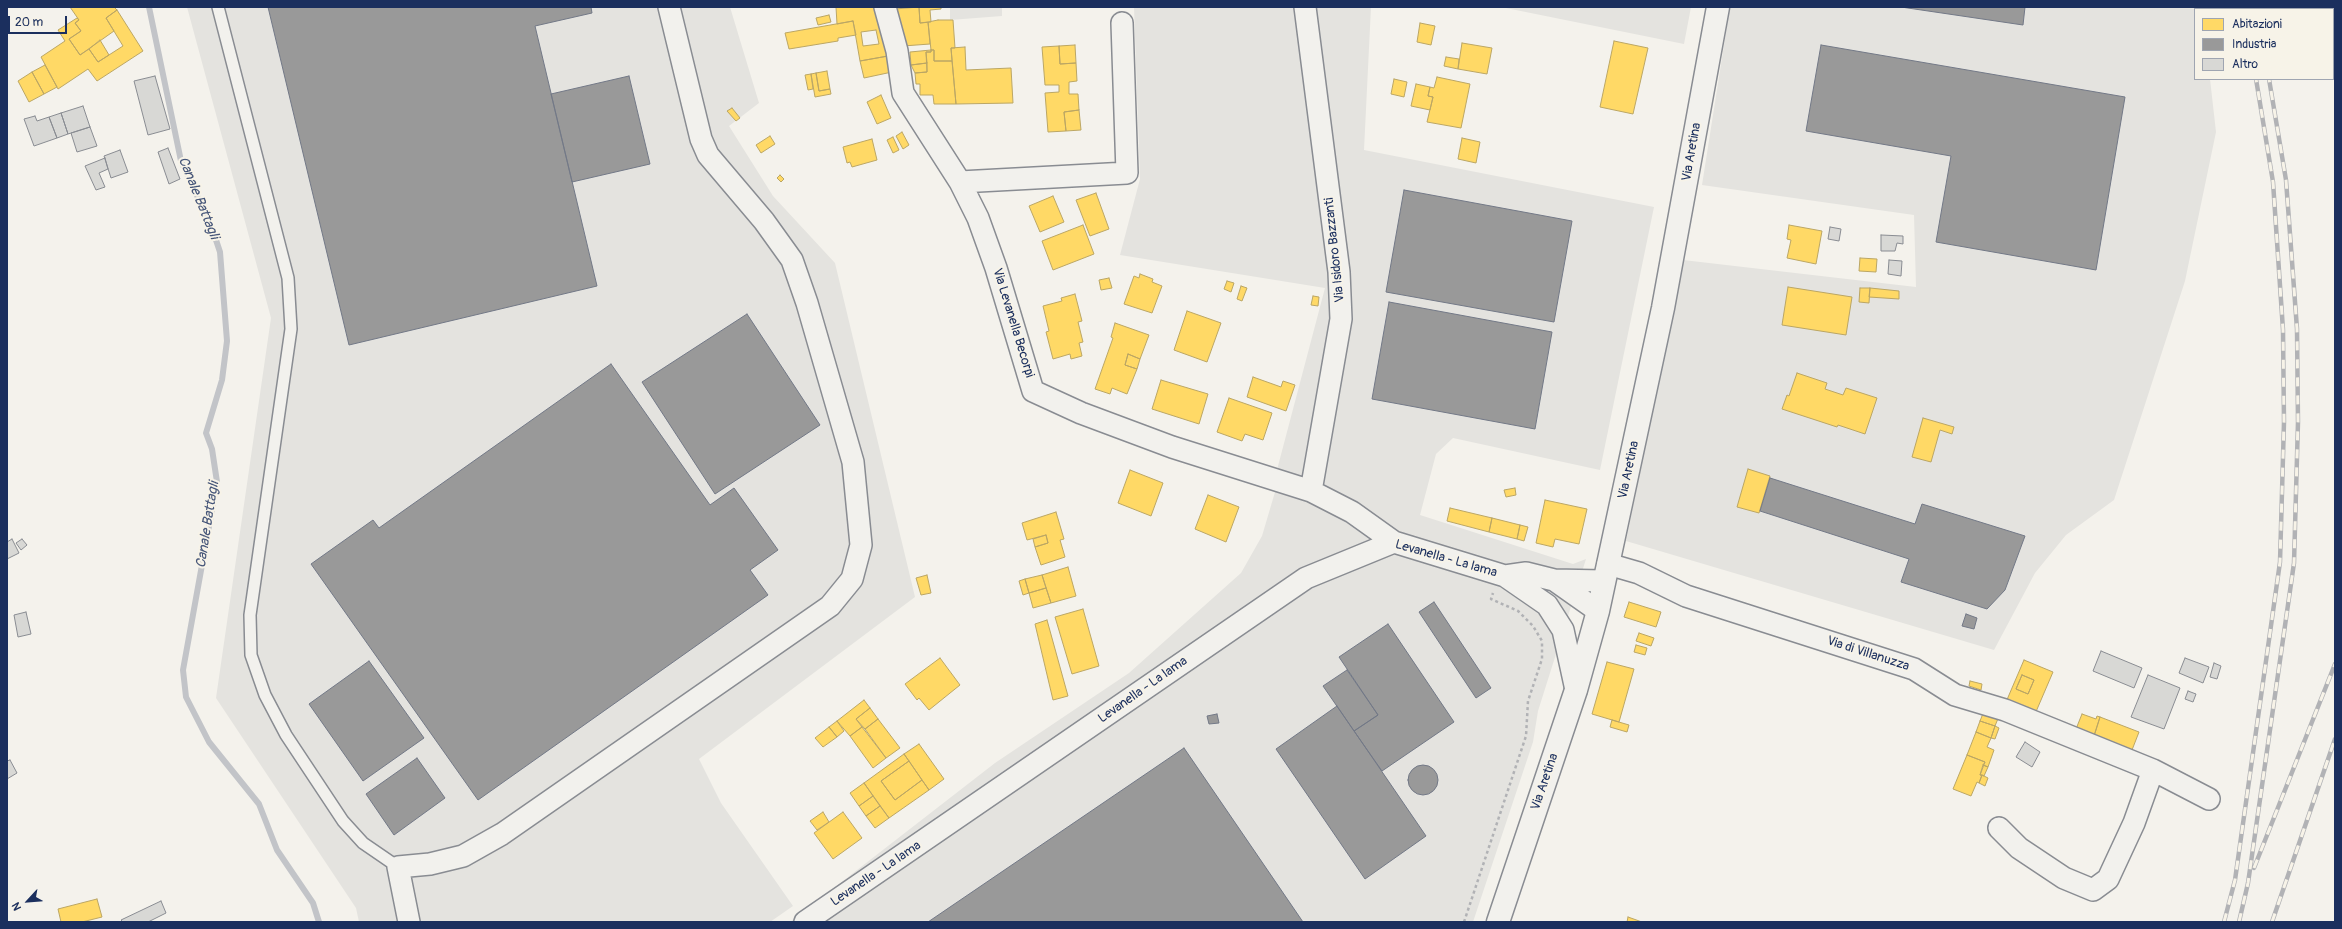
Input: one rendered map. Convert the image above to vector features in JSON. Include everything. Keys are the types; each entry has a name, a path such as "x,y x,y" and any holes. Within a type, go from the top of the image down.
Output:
{"street":[{"path":"409,922 398,867 430,864 463,856 502,834 830,606 852,579 861,545 853,462 807,303 792,260 764,221 708,155 701,140 669,7"},
{"name":"Via Levanella Becorpi","path":"885,7 897,51 903,93 960,182 978,218 996,268 1033,391 1081,414 1172,447 1311,491 1352,512 1394,542"},
{"name":"Via Isidoro Bazzanti","path":"1305,7 1339,272 1341,319 1311,491"},
{"name":"Via Aretina","path":"1498,922 1576,690 1598,611 1663,308 1718,7"},
{"path":"960,182 1127,173 1122,23"},
{"name":"Levanella - La lama","path":"804,922 1306,578 1394,542 1502,575"},
{"name":"Via di Villanuzza","path":"1554,580 1606,572 1639,573 1686,596 1914,669 1955,695 2005,710 2152,770 2209,799"},
{"path":"1502,575 1526,573 1554,580 1598,611"},
{"path":"1502,575 1547,605 1563,630 1576,690"},
{"path":"1547,605 1598,611"},
{"path":"1998,828 2019,848 2064,878 2093,890 2108,879 2134,823 2152,770"}],"lane":[{"path":"218,7 288,278 291,329 250,614 252,655 265,695 286,735 343,821 363,843 398,867"}],"path":[{"path":"1464,922 1526,736 1528,701 1542,659 1542,641 1533,626 1518,611 1491,599 1502,575"}],"shaded area":[{"path":"187,7 730,7 759,103 729,126 773,196 835,263 915,597 699,759 721,803 793,906 770,922 359,922 356,908 216,698 271,318"},
{"path":"950,7 1002,7 1002,16 950,20"},
{"path":"1134,7 1371,7 1364,150 1654,207 1600,470 1453,438 1436,454 1420,515 1573,564 1586,559 1538,711 1533,742 1473,922 790,922 995,763 1129,673 1241,573 1262,536 1275,492 1278,466 1325,288 1120,255 1140,179"},
{"path":"1501,7 1691,7 1684,44"},
{"path":"1730,7 2196,7 2194,8 2194,80 2210,80 2216,132 2185,281 2114,500 2066,535 2035,573 1994,650 1626,541 1683,260 1916,287 1914,215 1702,185"}],"building: Abitazioni":[{"path":"70,7 114,7 117,10 106,18 114,31 80,55 69,39 81,31 75,23 79,20"},
{"path":"836,7 879,7 888,56 860,61 853,21 837,24","holes":["876,30 879,44 863,46 861,32"]},
{"path":"919,7 941,7 941,9 930,10 931,22 920,23"},
{"path":"919,7 920,23 928,22 930,44 903,46 901,24 896,25 895,9"},
{"path":"117,10 143,51 97,81 88,69 58,89 41,57 65,41 58,30 77,18 79,20 75,23 81,31 69,39 80,55 89,49 98,62 123,46 106,18"},
{"path":"829,15 831,22 818,25 816,18"},
{"path":"953,20 955,48 951,48 952,61 934,61 934,50 931,50 928,22"},
{"path":"853,21 856,35 838,38 838,41 789,49 785,33"},
{"path":"1420,23 1435,26 1431,45 1417,42"},
{"path":"100,40 109,55 98,62 89,49"},
{"path":"1614,41 1648,48 1633,114 1600,107"},
{"path":"1462,43 1492,48 1487,74 1458,69"},
{"path":"1075,45 1076,63 1060,64 1059,46"},
{"path":"1059,46 1060,64 1076,63 1077,81 1069,82 1069,94 1078,94 1079,110 1064,112 1066,131 1048,132 1045,93 1059,92 1059,85 1045,85 1042,47"},
{"path":"965,47 966,70 1011,68 1013,103 956,104 951,48"},
{"path":"931,50 931,52 926,52 927,63 911,65 910,52"},
{"path":"931,50 934,50 934,61 952,61 956,104 934,104 933,95 920,95 920,84 916,84 915,73 927,72 926,52 931,52"},
{"path":"888,56 892,72 864,78 860,61"},
{"path":"1446,57 1459,59 1458,69 1444,66"},
{"path":"927,63 927,72 915,73 911,65"},
{"path":"45,65 57,87 44,94 32,72"},
{"path":"827,71 830,89 819,91 816,73"},
{"path":"32,72 44,94 29,102 18,81"},
{"path":"816,73 819,91 830,89 831,94 815,97 811,74"},
{"path":"811,74 813,89 808,90 805,75"},
{"path":"1437,77 1470,84 1461,128 1427,122 1433,97 1428,96 1430,87 1434,88"},
{"path":"1394,79 1407,82 1404,97 1391,94"},
{"path":"1416,84 1430,87 1428,96 1433,97 1430,110 1411,106"},
{"path":"881,95 891,118 877,124 867,102"},
{"path":"732,108 740,118 736,121 727,111"},
{"path":"1079,110 1081,130 1066,131 1064,112"},
{"path":"902,132 909,145 903,149 896,136"},
{"path":"770,136 775,144 761,153 756,145"},
{"path":"893,137 899,150 893,153 887,140"},
{"path":"1462,138 1480,142 1476,163 1458,159"},
{"path":"872,139 877,160 852,167 850,162 847,163 843,147"},
{"path":"780,175 784,179 781,182 777,178"},
{"path":"1096,193 1109,229 1090,236 1076,200"},
{"path":"1053,196 1064,222 1040,232 1029,206"},
{"path":"1083,225 1094,254 1053,270 1042,241"},
{"path":"1789,225 1822,231 1816,264 1787,258 1791,240 1787,239"},
{"path":"1860,258 1877,259 1876,272 1859,271"},
{"path":"1140,274 1153,279 1152,282 1162,286 1152,313 1124,304 1134,276 1139,278"},
{"path":"1109,278 1112,288 1101,290 1099,280"},
{"path":"1227,281 1234,283 1231,292 1224,289"},
{"path":"1241,286 1247,288 1242,301 1237,299"},
{"path":"1788,287 1852,297 1846,335 1782,325"},
{"path":"1860,288 1870,288 1869,303 1859,302"},
{"path":"1870,288 1899,291 1899,299 1869,297"},
{"path":"1075,294 1082,321 1078,322 1083,342 1079,343 1082,356 1071,359 1070,354 1053,359 1046,332 1049,331 1043,306 1062,301 1061,298"},
{"path":"1313,296 1319,297 1318,306 1311,305"},
{"path":"1187,311 1221,323 1207,362 1174,350"},
{"path":"1115,323 1149,335 1140,359 1128,354 1125,365 1137,369 1127,394 1112,388 1110,394 1095,389 1113,338 1111,337"},
{"path":"1128,354 1140,359 1137,369 1125,365"},
{"path":"1797,373 1827,383 1825,389 1843,395 1846,388 1877,398 1865,434 1838,425 1837,427 1782,409 1787,395 1789,396"},
{"path":"1253,377 1281,387 1283,381 1295,385 1286,411 1247,397"},
{"path":"1161,380 1208,394 1199,424 1152,409"},
{"path":"1229,398 1272,413 1263,440 1245,434 1242,441 1217,432"},
{"path":"1923,418 1954,427 1952,434 1940,430 1931,462 1912,457"},
{"path":"1748,469 1770,476 1759,513 1737,507"},
{"path":"1130,470 1163,483 1151,516 1118,503"},
{"path":"1515,488 1516,495 1506,497 1504,490"},
{"path":"1208,495 1239,507 1226,542 1195,529"},
{"path":"1545,500 1587,509 1579,544 1555,539 1553,547 1536,543"},
{"path":"1450,508 1492,518 1489,532 1447,521"},
{"path":"1056,512 1064,539 1060,540 1065,557 1041,565 1035,547 1048,543 1046,535 1027,540 1022,523"},
{"path":"1492,518 1520,525 1517,539 1489,532"},
{"path":"1520,525 1528,527 1524,541 1517,539"},
{"path":"1046,535 1048,543 1035,547 1033,539"},
{"path":"1068,567 1076,596 1051,603 1042,575"},
{"path":"927,575 931,593 921,595 916,578"},
{"path":"1042,575 1046,588 1029,593 1025,579"},
{"path":"1025,579 1029,593 1023,595 1019,581"},
{"path":"1046,588 1051,603 1033,608 1029,593"},
{"path":"1629,602 1661,612 1656,627 1624,617"},
{"path":"1083,609 1099,666 1072,674 1055,617"},
{"path":"1047,620 1068,696 1053,700 1035,624"},
{"path":"1639,633 1654,638 1651,646 1636,641"},
{"path":"1636,645 1647,648 1645,655 1634,652"},
{"path":"940,658 960,685 929,710 919,698 917,700 905,684"},
{"path":"2024,660 2053,672 2035,714 2006,702","holes":["2022,675 2034,680 2028,694 2016,689"]},
{"path":"1607,662 1634,669 1619,722 1592,714"},
{"path":"2022,675 2034,680 2028,694 2016,689"},
{"path":"1970,681 1982,684 1981,690 1969,686"},
{"path":"864,700 870,708 856,719 862,727 850,736 837,721"},
{"path":"870,708 878,719 865,729 856,719"},
{"path":"1984,711 1999,716 1995,726 1980,721"},
{"path":"2082,714 2096,719 2097,716 2100,717 2094,736 2076,729"},
{"path":"2100,717 2139,732 2132,750 2094,736"},
{"path":"878,719 900,748 886,758 865,729"},
{"path":"1612,720 1629,725 1627,732 1610,727"},
{"path":"837,721 844,731 837,737 829,727"},
{"path":"1980,721 1995,726 1991,738 1976,732"},
{"path":"1995,726 1999,728 1995,739 1991,738"},
{"path":"829,727 837,737 823,747 815,738"},
{"path":"862,727 886,758 873,768 850,736"},
{"path":"1976,732 1991,738 1987,747 1994,750 1988,767 1983,765 1985,762 1967,755"},
{"path":"919,744 944,779 929,790 904,754"},
{"path":"904,754 909,761 881,781 895,800 922,780 929,790 889,818 864,783"},
{"path":"1967,755 1985,762 1980,775 1982,775 1979,783 1977,782 1971,796 1953,789"},
{"path":"909,761 922,780 895,800 881,781"},
{"path":"1983,765 1988,767 1984,776 1980,775"},
{"path":"1982,775 1988,778 1985,786 1979,783"},
{"path":"864,783 873,796 859,806 850,793"},
{"path":"873,796 880,806 866,816 859,806"},
{"path":"880,806 889,818 875,828 866,816"},
{"path":"823,812 829,822 817,830 810,821"},
{"path":"843,812 862,838 833,859 814,833"},
{"path":"97,899 102,917 82,922 61,922 58,909"},
{"path":"1628,917 1642,922 1627,922"}],"building: Industria":[{"path":"268,7 591,7 592,13 535,26 597,286 349,345"},
{"path":"1901,7 2025,7 2023,25"},
{"path":"1821,45 2125,97 2096,270 1936,242 1951,156 1806,131"},
{"path":"629,76 650,164 572,182 551,94"},
{"path":"1404,190 1572,221 1554,322 1386,292"},
{"path":"1389,302 1552,332 1535,429 1372,399"},
{"path":"747,314 820,425 715,494 642,382"},
{"path":"611,364 710,505 734,488 778,550 750,570 768,595 478,800 311,564 373,520 379,528"},
{"path":"1770,478 1915,524 1922,504 2025,536 2005,590 1987,609 1901,582 1909,559 1760,511"},
{"path":"1434,602 1491,688 1476,698 1419,612"},
{"path":"1966,614 1977,618 1974,629 1962,626"},
{"path":"1388,624 1454,722 1382,771 1354,731 1378,715 1339,657"},
{"path":"369,661 424,738 363,781 309,704"},
{"path":"1347,670 1378,715 1354,731 1323,686"},
{"path":"1337,706 1426,836 1365,879 1276,749"},
{"path":"1217,714 1219,723 1209,724 1207,716"},
{"path":"1184,748 1303,922 928,922"},
{"path":"417,758 445,798 394,835 366,794"},
{"path":"1423,765 1434,769 1438,780 1434,791 1423,795 1412,791 1408,780 1412,769"}],"building: Altro":[{"path":"155,76 170,129 148,135 134,81"},
{"path":"83,106 90,127 68,134 61,113"},
{"path":"61,113 68,134 57,138 49,117"},
{"path":"35,116 37,121 49,117 57,138 34,146 24,119"},
{"path":"90,127 97,146 77,152 71,133"},
{"path":"168,148 180,179 169,184 158,152"},
{"path":"120,150 128,172 111,178 104,156"},
{"path":"105,158 108,169 99,173 105,187 96,190 85,166"},
{"path":"1830,227 1841,229 1839,241 1828,239"},
{"path":"1881,235 1903,236 1903,244 1897,243 1895,251 1881,251"},
{"path":"1889,260 1902,261 1901,276 1888,274"},
{"path":"12,539 19,553 7,559 7,542"},
{"path":"22,539 27,545 21,550 16,543"},
{"path":"26,612 31,634 18,637 14,615"},
{"path":"2101,651 2142,668 2134,688 2093,671"},
{"path":"2185,658 2209,667 2203,683 2179,673"},
{"path":"2214,663 2221,666 2217,679 2210,677"},
{"path":"2148,675 2180,688 2164,729 2131,717"},
{"path":"2188,691 2196,694 2193,702 2185,699"},
{"path":"2025,742 2040,752 2032,767 2016,757"},
{"path":"10,760 17,773 7,779 7,761"},
{"path":"161,901 166,913 148,922 123,922 121,920"}],"waterway":[{"name":"Canale Battagli","path":"149,7 181,161 212,228 220,252 227,341 222,380 206,433 212,449 217,482 183,670 186,697 209,742 259,804 277,850 313,903 319,922"}],"railway":[{"path":"2224,922 2235,880 2280,562 2284,422 2283,330 2273,182 2256,80"},
{"path":"2239,922 2248,883 2294,563 2298,422 2297,329 2286,180 2269,80"},
{"path":"2254,868 2335,664"},
{"path":"2272,922 2335,739"}]}
